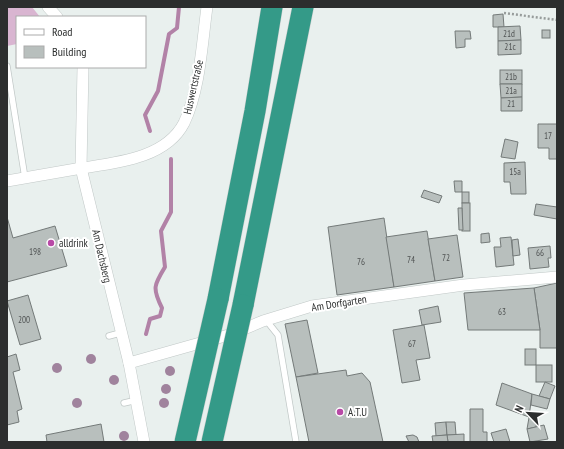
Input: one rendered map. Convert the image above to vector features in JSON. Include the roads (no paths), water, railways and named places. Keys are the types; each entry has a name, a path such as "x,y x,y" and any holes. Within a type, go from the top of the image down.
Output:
{"highway":[{"path":"185,442 218,299 255,111 272,7"},
{"path":"212,442 243,305 303,7"}],"street":[{"path":"48,7 56,16"},
{"name":"Huswertstraße","path":"7,181 115,163 157,149 177,133 189,111 193,96 207,7"},
{"name":"Am Dachsberg","path":"83,68 81,168 115,334 129,363 144,442"},
{"name":"Am Dorfgarten","path":"129,363 232,334 266,320 312,306 464,285 557,277"}],"lane":[{"path":"7,66 25,178"},
{"path":"266,320 278,335 296,442"},
{"path":"124,402 137,400"}],"waterway":[{"path":"150,131 145,115 158,91 169,34 177,28 179,7"},
{"path":"146,334 150,319 160,316 162,308 157,296 156,287 158,278 165,267 161,231 171,212 171,159"}],"place":[{"name":"alldrink","path":"51,243"},
{"name":"A.T.U","path":"340,412"}]}
